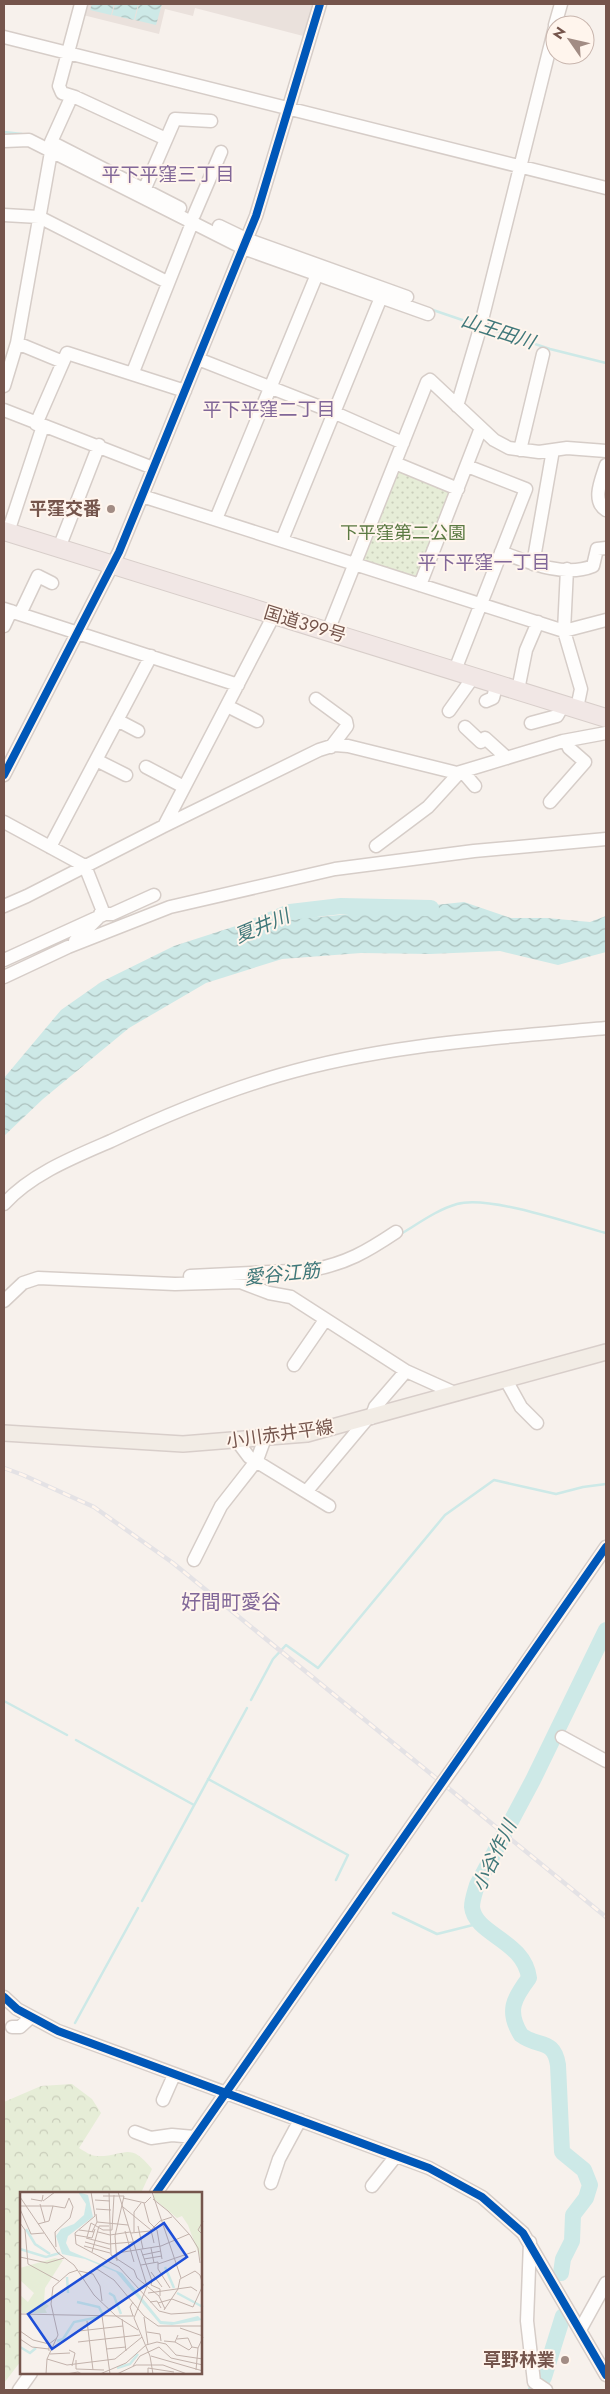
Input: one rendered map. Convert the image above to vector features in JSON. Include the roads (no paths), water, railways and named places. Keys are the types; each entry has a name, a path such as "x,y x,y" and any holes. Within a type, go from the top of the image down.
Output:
{"highway":[{"name":"国道399号","path":"6,531 570,706 606,730"}],"main road":[{"name":"小川赤井平線","path":"4,1433 183,1444 307,1434 606,1352"}],"street":[{"path":"81,4 60,90 62,93 75,97 166,139"},
{"path":"4,775 113,565 142,496 256,216 320,4"},
{"path":"4,37 606,188"},
{"path":"457,406 480,326 545,65"},
{"path":"4,386 18,343 51,147 70,100 75,97"},
{"path":"143,193 175,118 211,121"},
{"path":"4,141 29,140 51,147 245,244 383,293 428,314"},
{"path":"133,372 167,282 221,152"},
{"path":"4,215 39,217 167,282"},
{"path":"216,519 319,270"},
{"path":"383,293 407,297"},
{"path":"282,540 383,293"},
{"path":"18,343 63,362"},
{"path":"6,531 39,425 67,352 133,372 185,391"},
{"path":"520,450 542,354"},
{"path":"198,358 333,412 403,443"},
{"path":"328,631 427,382 430,380 501,445 539,452 567,448 606,451"},
{"path":"4,410 153,468"},
{"path":"420,585 481,428"},
{"path":"59,548 98,445"},
{"path":"533,564 553,450"},
{"path":"395,463 458,489"},
{"path":"606,465 598,495 601,506 606,510"},
{"path":"455,670 526,489 467,466"},
{"path":"142,496 564,631 606,620"},
{"path":"501,552 533,564 567,570 579,570 593,566 597,549 606,548"},
{"path":"531,723 557,716 570,706 581,689 564,631 567,570"},
{"path":"4,626 12,611 38,576 52,583"},
{"path":"12,611 238,685"},
{"path":"164,826 274,615"},
{"path":"518,690 526,650 538,622"},
{"path":"50,846 151,656"},
{"path":"449,711 474,676"},
{"path":"486,701 493,698 497,684"},
{"path":"316,699 346,721 347,726 331,747"},
{"path":"227,706 257,721"},
{"path":"117,720 138,731"},
{"path":"465,728 481,742 485,738 507,758"},
{"path":"4,906 28,896 164,826 319,750 348,746 454,773 606,730"},
{"path":"550,802 585,762 569,748 566,741"},
{"path":"96,760 126,775"},
{"path":"146,767 184,787"},
{"path":"461,772 475,786"},
{"path":"376,846 428,807 461,772"},
{"path":"4,822 85,866 101,904 100,917 72,945"},
{"path":"4,977 72,945 170,907 335,869 474,851 606,840"},
{"path":"4,960 154,895"},
{"path":"4,1204 19,1190 44,1174 107,1142 192,1105 281,1075 364,1057 448,1043 606,1028"},
{"path":"4,1290 18,1278 30,1272 202,1276 312,1270 354,1258 396,1232"},
{"path":"4,1301 23,1283 38,1278 175,1284 240,1282 269,1293 291,1297 406,1371 457,1394"},
{"path":"294,1365 326,1320"},
{"path":"306,1492 406,1371"},
{"path":"506,1380 521,1407 537,1423"},
{"path":"194,1560 221,1506 258,1460 265,1438"},
{"path":"237,1440 249,1456 329,1506"},
{"path":"157,2192 606,1547"},
{"path":"562,1737 606,1761"},
{"path":"4,1997 17,2009 58,2031 396,2156 450,2178 482,2197 508,2218 530,2242 606,2375"},
{"path":"12,2027 20,2027 31,2017"},
{"path":"163,2100 174,2075"},
{"path":"271,2183 278,2159 300,2120"},
{"path":"135,2132 151,2138 172,2134 194,2137"},
{"path":"372,2186 396,2156"},
{"path":"530,2242 527,2321 538,2387"},
{"path":"580,2330 606,2283"},
{"path":"19,2390 30,2374"}],"water":[{"path":"92,4 114,4 111,15 90,10"},
{"path":"115,4 138,4 134,20 112,15"},
{"path":"139,4 162,4 156,25 135,20"},
{"path":"464,902 511,918 547,918 590,922 606,916 606,952 558,965 500,951 430,954 361,953 282,959 206,983 129,1028 43,1099 4,1136 4,1078 61,1010 101,982 174,946 261,918 320,917"}],"waterway":[{"name":"山王田川","path":"4,132 22,134"},
{"name":"山王田川","path":"430,309 477,325"},
{"name":"山王田川","path":"484,327 550,349 606,363"},
{"name":"夏井川","path":"256,926 290,912 341,906 431,908"},
{"name":"愛谷江筋","path":"399,1235 442,1210 457,1204 471,1202 489,1203 531,1212 606,1233"},
{"path":"251,1700 273,1659 286,1645 318,1668 445,1515 494,1480 556,1494 583,1487 606,1484"},
{"name":"小谷作川","path":"561,2273 563,2259 572,2241 573,2215 586,2198 590,2185 584,2170 562,2152 556,2056 549,2047 521,2035 516,2026 513,2012 514,2005 519,1992 529,1978 525,1965 510,1946 481,1925 475,1917 472,1904 477,1885 533,1780 606,1630"},
{"path":"4,1701 67,1735"},
{"path":"142,1901 247,1708"},
{"path":"76,1740 194,1805"},
{"path":"208,1779 348,1855 336,1880"},
{"path":"75,2023 138,1908"},
{"path":"393,1913 437,1934 481,1923"},
{"name":"小谷作川","path":"536,2390 544,2377 563,2316"}],"railway":[{"path":"4,1468 94,1507 173,1563 606,1917"}],"place":[{"name":"平窪交番","path":"111,509"},
{"name":"草野林業","path":"565,2360"}],"district":[{"name":"平下平窪三丁目","path":"168,174"},
{"name":"平下平窪二丁目","path":"269,409"},
{"name":"平下平窪一丁目","path":"484,562"},
{"name":"好間町愛谷","path":"231,1602"}],"park label":[{"name":"下平窪第二公園","path":"403,533"}]}
